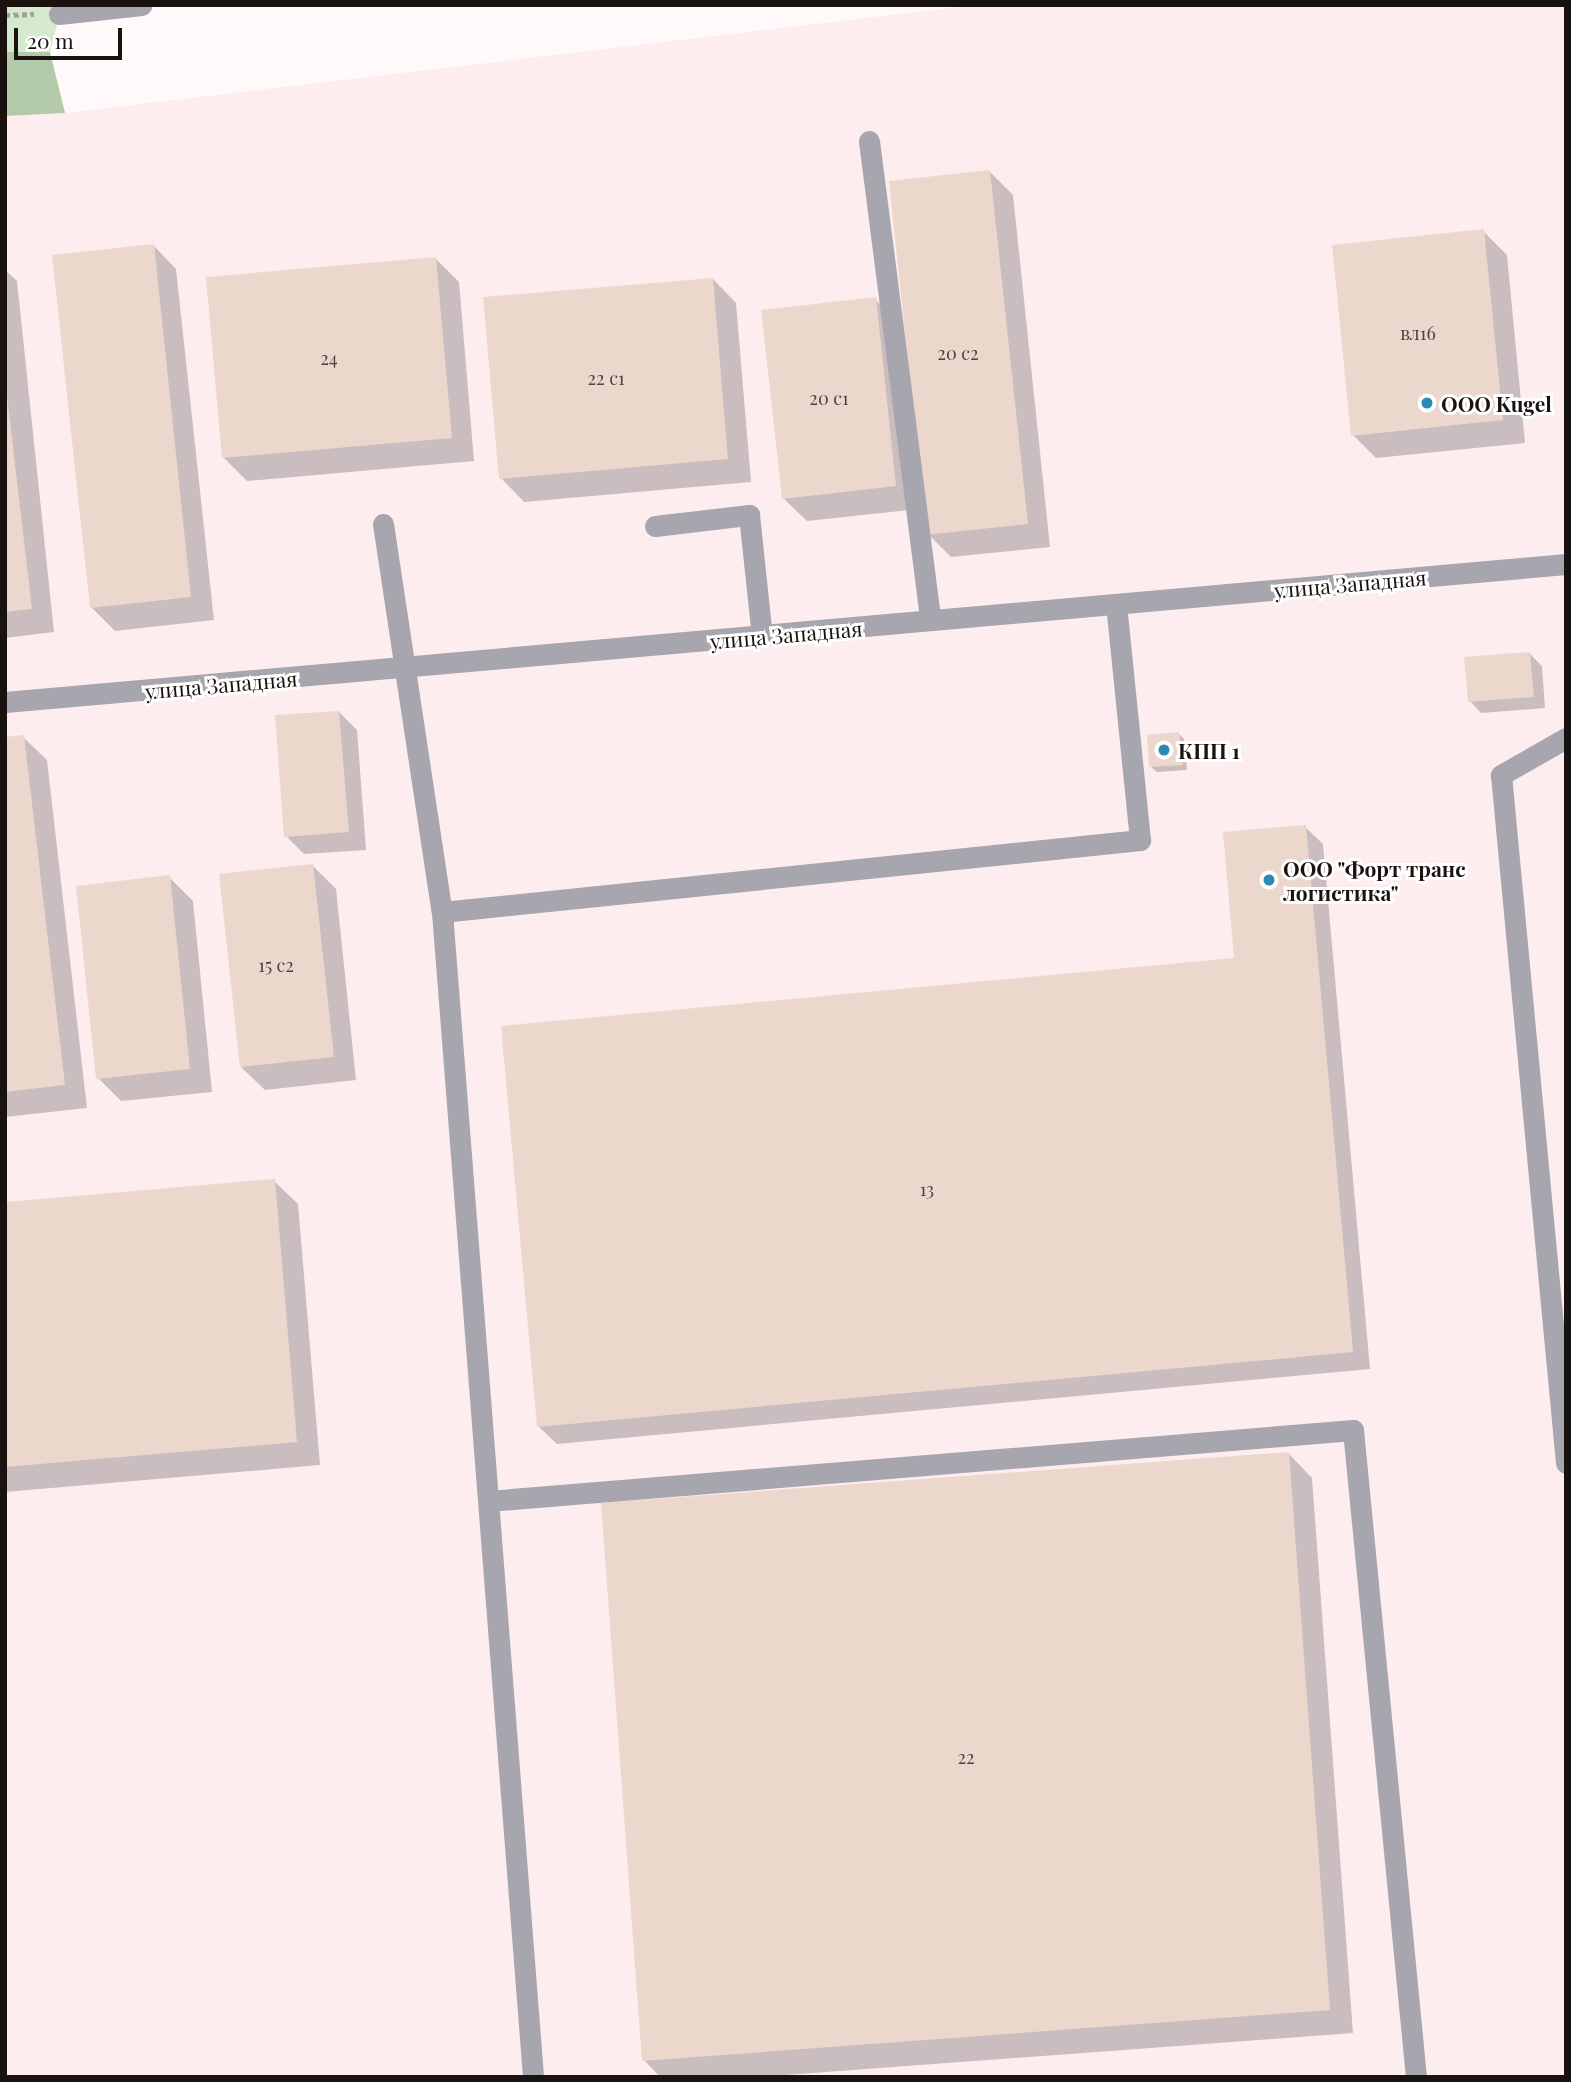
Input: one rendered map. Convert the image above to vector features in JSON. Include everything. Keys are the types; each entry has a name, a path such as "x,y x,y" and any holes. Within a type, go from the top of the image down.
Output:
{"street":[{"path":"59,14 142,5"},
{"path":"869,141 930,620"},
{"path":"655,526 749,515 762,636"},
{"path":"383,524 442,912 533,2077"},
{"name":"улица Западная","path":"5,702 405,669 1566,564"},
{"path":"442,912 1140,840 1116,604"},
{"path":"1566,738 1501,775 1566,1463"},
{"path":"488,1501 1353,1430 1416,2077"}],"shaded area":[{"path":"975,5 1566,5 1566,2077 5,2077 5,116 65,113"}],"green space":[{"path":"5,5 62,5 50,52 5,52"},
{"path":"5,52 50,52 65,113 5,116"}],"building":[{"path":"990,170 1028,524 926,535 889,181"},
{"path":"1484,229 1503,420 1351,436 1332,245"},
{"path":"154,244 191,597 90,608 52,255"},
{"path":"436,257 452,438 222,458 206,277"},
{"path":"713,278 728,459 499,479 483,297"},
{"path":"876,297 896,486 782,499 761,310"},
{"path":"5,379 32,609 5,612"},
{"path":"1530,652 1534,697 1468,702 1464,657"},
{"path":"339,711 349,832 284,837 275,715"},
{"name":"КПП 1","path":"1179,732 1183,765 1149,767 1147,735"},
{"path":"24,735 65,1085 5,1092 5,737"},
{"path":"1306,825 1353,1352 537,1427 501,1026 1234,958 1223,832"},
{"path":"313,864 334,1057 240,1067 219,874"},
{"path":"170,875 190,1069 96,1079 76,886"},
{"path":"275,1179 297,1442 5,1467 5,1202"},
{"path":"1289,1452 1330,2010 642,2061 601,1503"}],"place":[{"name":"OOO Kugel","path":"1427,403"},
{"name":"КПП 1","path":"1164,750"},
{"name":"ООО \"Форт транс логистика\"","path":"1269,880"}]}
